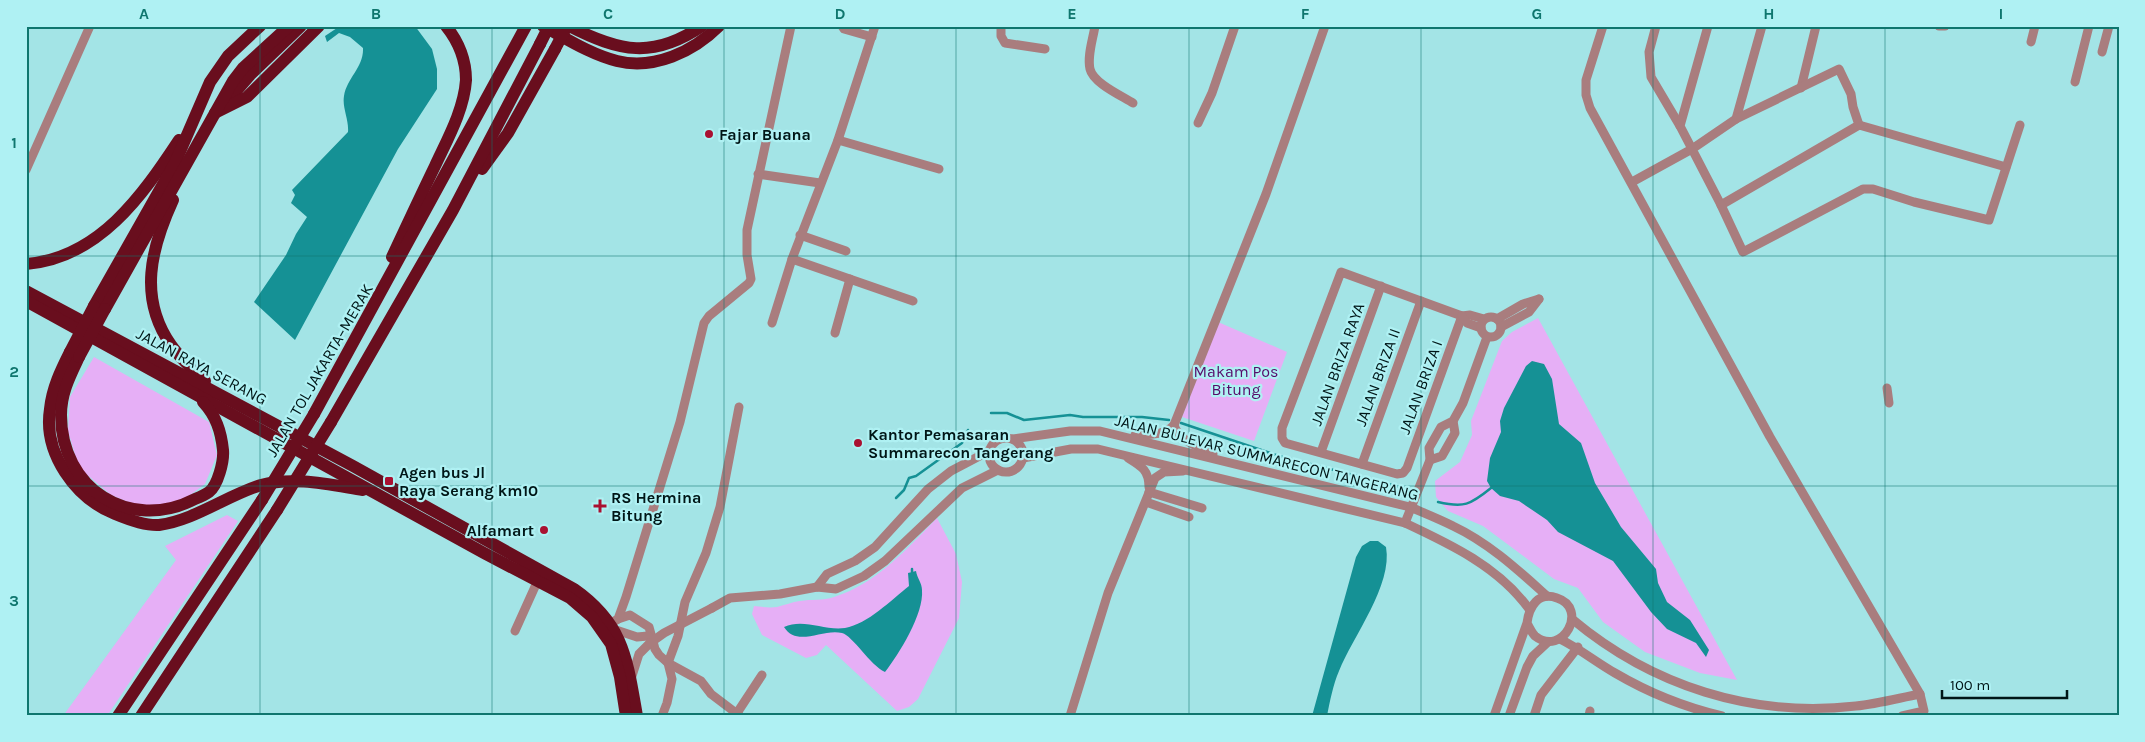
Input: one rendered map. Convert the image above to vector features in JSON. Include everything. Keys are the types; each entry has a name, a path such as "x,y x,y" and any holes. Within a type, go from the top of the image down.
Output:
{"highway":[{"path":"260,26 228,56 210,82 176,163 75,355 56,382 49,410 50,438 60,462 75,488 99,508 128,519 157,525 184,518 263,485 288,482 318,483 373,491"},
{"path":"100,308 233,81 243,68 289,26"},
{"path":"215,113 250,75 301,26"},
{"path":"215,113 247,97 319,26"},
{"path":"333,382 445,145 462,101 466,79 464,61 459,46 446,26"},
{"path":"543,26 583,48 618,61 651,62 684,53 701,43 719,26"},
{"path":"141,716 277,510 331,422 454,210 549,26"},
{"path":"454,210 508,133 568,26 611,44 629,48 656,48 682,40 702,26"},
{"name":"JALAN TOL JAKARTA–MERAK","path":"118,716 262,500 333,382 524,30"},
{"path":"26,264 66,256 94,240 116,222 156,174 196,114"},
{"path":"203,132 170,207 157,243 149,284 155,312 170,344 213,390"},
{"name":"JALAN RAYA SERANG","path":"26,291 213,390 388,493 484,553 570,598 592,617 611,625"},
{"name":"JALAN RAYA SERANG","path":"26,301 373,491 388,493 561,580 591,601 611,625 622,644 637,716"},
{"path":"75,355 63,394 61,415 65,448 80,478 103,498 126,508 154,512 183,505 210,491 221,470 224,456 222,436 212,411 196,394"},
{"name":"JALAN RAYA SERANG","path":"611,625 626,716"}],"street":[{"path":"26,170 90,26"},
{"path":"611,625 677,431 704,323 709,316 751,279 747,255 748,230 758,174 791,26"},
{"path":"842,26 844,29 872,37"},
{"path":"772,322 800,235 838,140 876,26"},
{"path":"1001,26 1001,36 1005,43 1045,48"},
{"path":"1095,26 1089,60 1092,74 1104,85 1133,103"},
{"path":"1198,123 1212,93 1235,26"},
{"path":"1124,436 1163,433 1169,431 1174,426 1266,194 1325,26"},
{"path":"1603,26 1586,80 1586,95 1590,108 1770,437 1920,694 1924,711 1902,716"},
{"path":"1656,26 1649,52 1651,77 1680,126 1743,252 1863,189 1989,220 2020,125"},
{"path":"1680,126 1708,26"},
{"path":"1736,119 1762,26"},
{"path":"1801,88 1816,26"},
{"path":"1939,26 1945,26"},
{"path":"2031,42 2035,26"},
{"path":"2074,82 2089,26"},
{"path":"2102,52 2109,26"},
{"path":"1632,182 1692,149 1736,119 1839,69 1851,94 1853,108 1859,125"},
{"path":"1721,206 1859,125 2006,167"},
{"path":"838,140 939,169"},
{"path":"758,174 820,183"},
{"path":"800,235 846,251"},
{"path":"792,259 913,301"},
{"path":"1362,464 1285,442 1282,438 1282,428 1341,272 1462,316 1467,323 1482,323 1493,317 1499,323 1496,335 1487,336"},
{"path":"835,334 850,279"},
{"name":"JALAN BRIZA RAYA","path":"1321,452 1381,286"},
{"name":"JALAN BRIZA II","path":"1362,464 1421,301"},
{"name":"JALAN BRIZA I","path":"1362,464 1397,474 1407,468 1462,316"},
{"path":"1482,323 1484,335 1487,336"},
{"path":"1405,523 1430,460 1430,448 1441,427 1453,421 1463,404 1487,336"},
{"path":"1887,388 1889,403"},
{"path":"662,716 672,679 668,663 678,636 685,602 706,553 720,507 739,407"},
{"path":"1430,460 1442,456 1455,433 1453,421"},
{"path":"1174,426 1181,437 1228,461"},
{"name":"JALAN BULEVAR SUMMARECON TANGERANG","path":"816,587 827,574 855,560 874,547 928,489 951,472 989,452 996,440 1004,437 1013,439 1070,431 1100,431 1410,507 1454,526 1482,542 1514,566 1547,596 1558,598 1567,605 1572,619 1624,657 1661,677 1703,692 1740,702 1779,707 1822,708 1857,706 1920,694"},
{"path":"1013,439 1022,449 1023,458"},
{"name":"JALAN BULEVAR SUMMARECON TANGERANG","path":"611,625 637,637 649,640 730,598 780,594 816,587 836,589 864,576 885,561 962,488 998,470 1007,472 1015,469 1023,458 1071,449 1098,449 1118,453 1405,523 1444,541 1472,558 1518,594 1529,610"},
{"path":"989,452 991,464 998,470"},
{"path":"1118,453 1143,467 1149,476 1150,492"},
{"path":"1070,716 1108,593 1155,478 1164,472 1194,471"},
{"path":"1150,492 1202,508"},
{"path":"1146,502 1189,517"},
{"path":"515,631 538,580"},
{"path":"1494,716 1527,623 1529,610 1536,600 1547,596"},
{"path":"611,625 630,615 649,627 655,649 668,663 702,681 710,694 738,714 762,675"},
{"path":"1509,716 1533,656 1548,642 1560,639 1569,631 1572,619"},
{"path":"1527,623 1534,636 1548,642"},
{"path":"1560,639 1578,648 1615,673 1654,694 1697,710 1722,716"},
{"path":"631,681 634,664 649,640"},
{"path":"1534,716 1541,695 1578,648"}],"green space":[{"path":"1538,318 1737,680 1700,673 1645,652 1603,622 1578,588 1554,579 1483,526 1448,511 1436,497 1435,481 1460,462 1472,435 1471,421 1502,341 1512,332"},
{"name":"Makam Pos Bitung","path":"1218,322 1287,352 1254,441 1182,417"},
{"path":"94,357 209,422 217,455 205,484 174,507 140,507 111,495 79,468 68,431 70,397"},
{"path":"227,515 238,521 107,716 63,716 176,560 165,546"},
{"path":"937,518 956,554 962,582 959,618 918,699 909,707 897,711 826,645 817,655 806,658 762,635 752,614 754,606 777,607 797,601 830,598 864,584 890,564"}],"water":[{"path":"340,26 415,26 432,49 437,69 437,89 398,149 295,340 254,302 286,255 307,217 291,203 295,195 292,190 348,132 344,96 348,84 361,61 363,48 350,37 339,33 327,42 325,36"},
{"path":"1532,361 1544,364 1552,379 1559,424 1581,443 1595,483 1621,527 1656,569 1658,583 1667,602 1690,620 1709,650 1706,657 1696,643 1667,629 1651,612 1613,561 1558,532 1547,520 1519,501 1500,496 1491,488 1487,481 1490,458 1501,432 1500,421 1504,408 1526,366"},
{"path":"1370,541 1378,541 1386,547 1387,562 1384,577 1378,594 1339,671 1333,687 1327,716 1312,716 1356,557 1362,546"},
{"path":"916,571 922,590 919,610 910,633 885,672 851,639 842,633 835,632 803,637 789,633 784,627 799,624 829,628 854,626 871,617 909,586 908,573"}],"waterway":[{"path":"991,413 1007,413 1024,420 1070,415 1083,417 1142,417 1169,420"},
{"path":"1181,423 1279,456 1396,486"},
{"path":"896,498 904,490 909,478 916,476 962,443 968,430"},
{"path":"1395,489 1396,486 1404,488"},
{"path":"1438,502 1454,505 1466,504 1491,488"}],"place":[{"name":"Fajar Buana","path":"709,134"},
{"name":"Kantor Pemasaran Summarecon Tangerang","path":"858,443"},
{"name":"Agen bus Jl Raya Serang km10","path":"389,481"},
{"name":"RS Hermina Bitung","path":"600,506"},
{"name":"Alfamart","path":"544,530"}]}
